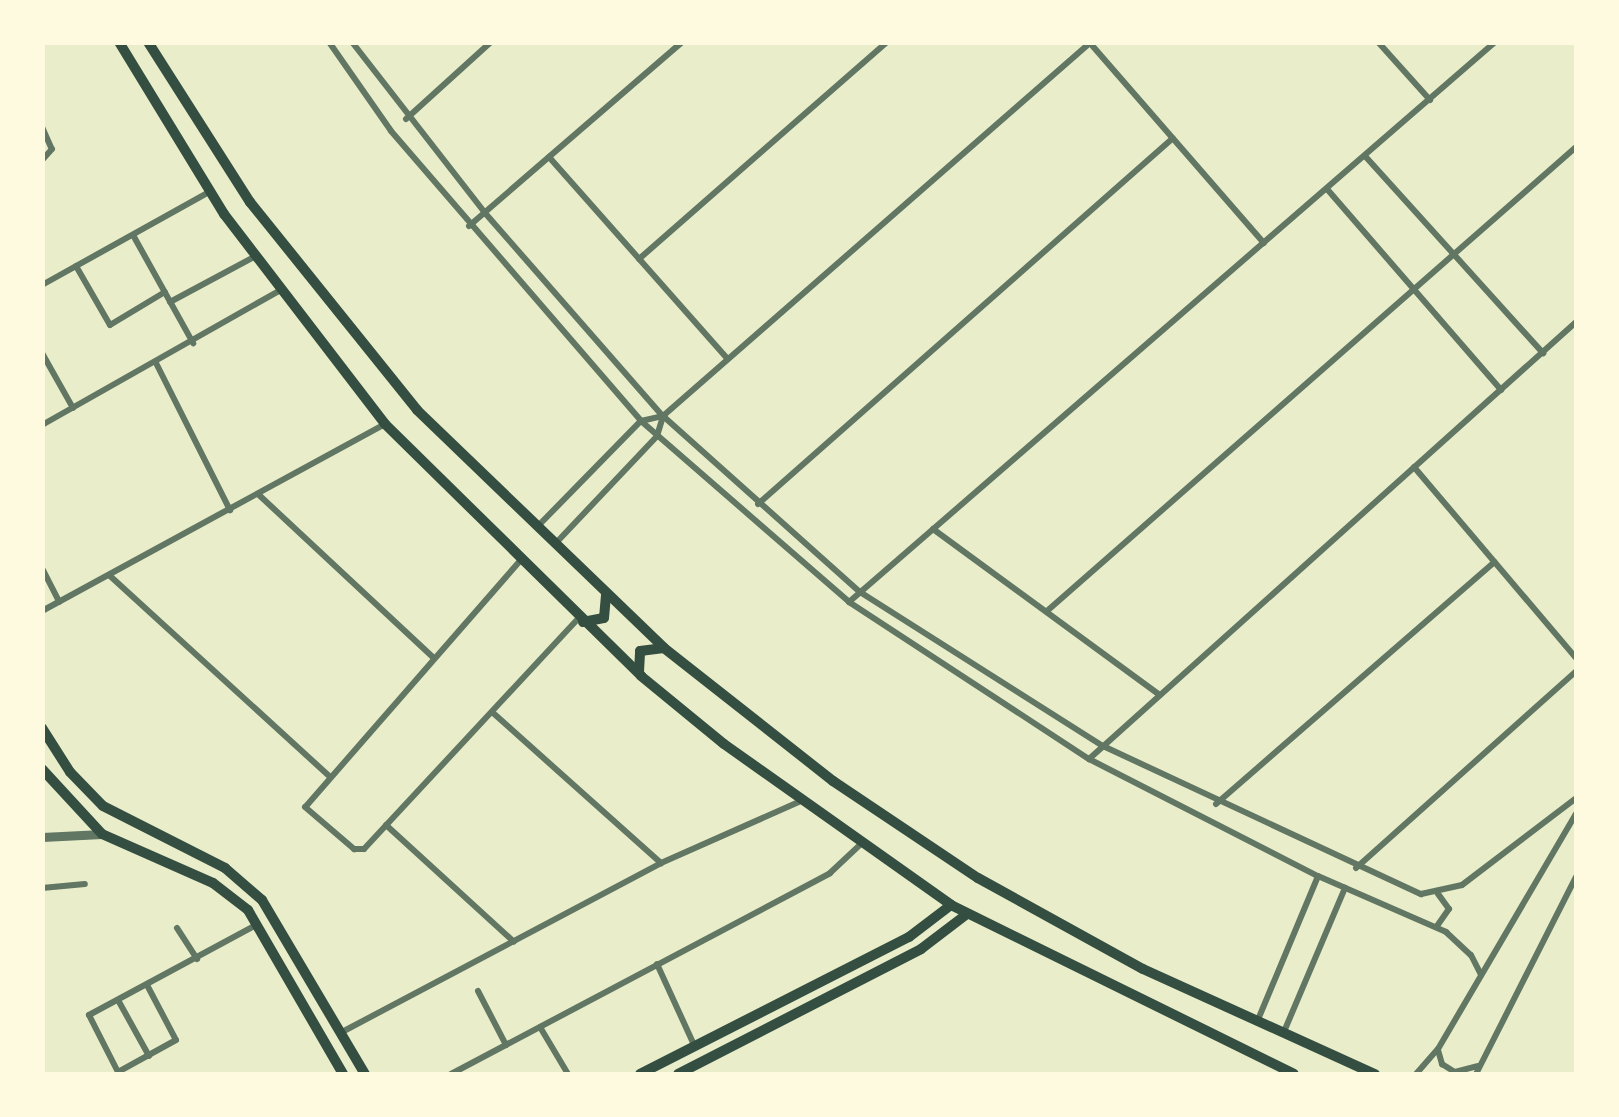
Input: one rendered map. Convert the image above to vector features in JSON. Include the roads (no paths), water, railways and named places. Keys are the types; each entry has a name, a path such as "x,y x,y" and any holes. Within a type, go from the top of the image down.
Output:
{"main road":[{"path":"119,42 209,192 254,257 385,424 519,562 641,676 801,801 951,905 1294,1074"},
{"path":"148,42 208,141 325,300 416,410 664,648 834,782 978,878 1256,1023 1375,1074"},
{"path":"578,620 604,618 604,591"},
{"path":"641,676 640,652 664,648"},
{"path":"42,728 70,772 102,806 211,860 251,888 281,924 365,1074"},
{"path":"43,771 102,834 213,883 260,923 343,1074"},
{"path":"640,1074 909,937 951,905"},
{"path":"678,1074 922,949 967,914"}],"street":[{"path":"330,42 469,226 640,421 849,602 1088,759 1318,876 1436,927 1464,946 1481,975"},
{"path":"352,42 406,119 484,213 663,416 860,592 1103,746 1216,804 1421,894 1438,894 1462,885 1576,798"},
{"path":"406,119 490,42"},
{"path":"469,226 682,42"},
{"path":"639,258 887,42"},
{"path":"1378,42 1430,100"},
{"path":"849,602 1496,42"},
{"path":"536,528 640,421 663,416 1090,43 1264,243"},
{"path":"42,126 52,148 42,160"},
{"path":"758,504 1173,138"},
{"path":"1046,611 1576,146"},
{"path":"1366,156 1543,352"},
{"path":"549,157 727,359"},
{"path":"1328,189 1501,390"},
{"path":"42,285 209,192"},
{"path":"133,234 193,342"},
{"path":"170,302 254,257"},
{"path":"76,266 110,325 165,292"},
{"path":"42,425 281,290"},
{"path":"1088,759 1576,322"},
{"path":"42,353 73,408"},
{"path":"156,363 230,510"},
{"path":"554,545 657,436 663,416"},
{"path":"42,611 385,424"},
{"path":"1414,468 1576,658"},
{"path":"258,495 434,658"},
{"path":"933,530 1160,695"},
{"path":"519,562 304,805 354,849 364,849 578,620"},
{"path":"1216,804 1494,562"},
{"path":"42,568 59,602"},
{"path":"109,575 328,776"},
{"path":"1356,868 1576,670"},
{"path":"492,712 661,863"},
{"path":"342,1032 661,863 801,801"},
{"path":"1416,1074 1438,1048 1576,814"},
{"path":"386,825 514,942"},
{"path":"42,837 102,834"},
{"path":"451,1074 835,870 862,844"},
{"path":"1256,1023 1318,876"},
{"path":"1438,1048 1442,1064 1455,1072 1477,1070 1576,877"},
{"path":"42,888 85,884"},
{"path":"1282,1035 1345,888"},
{"path":"1436,927 1449,914 1438,894"},
{"path":"146,985 176,1039 117,1072 88,1017 118,1000 260,923"},
{"path":"178,928 196,958"},
{"path":"657,964 694,1045"},
{"path":"478,991 506,1044"},
{"path":"118,1000 149,1056"},
{"path":"540,1027 568,1074"}]}
